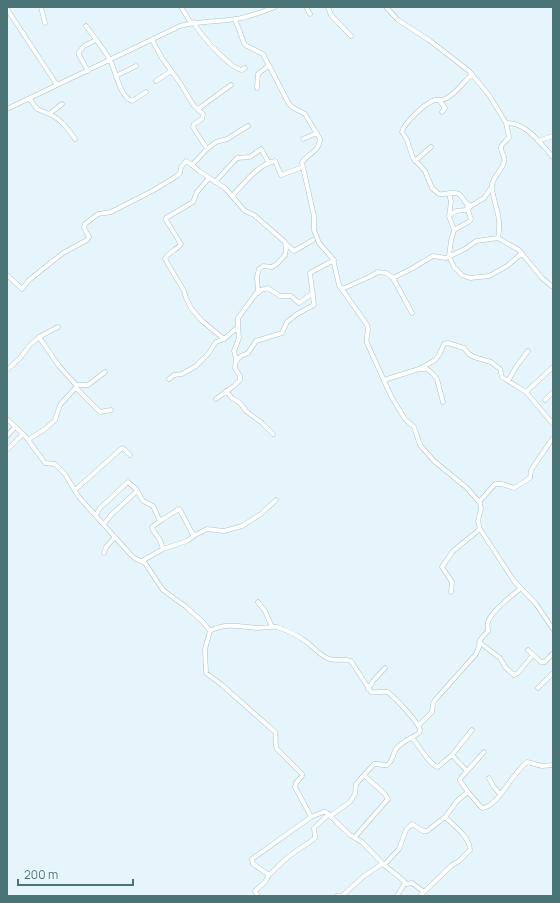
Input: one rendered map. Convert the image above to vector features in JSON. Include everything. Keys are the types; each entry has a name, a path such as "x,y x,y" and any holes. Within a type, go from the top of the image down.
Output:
{"street":[{"path":"41,7 45,23"},
{"path":"182,7 192,23 223,58 238,69 242,70 245,68"},
{"path":"7,109 176,28 192,23 235,19 258,14 275,7"},
{"path":"306,7 310,14"},
{"path":"328,7 331,15 351,36"},
{"path":"386,7 398,20 464,66 489,95 506,123 509,137 502,146 501,150 505,158 491,188 484,198 465,210 459,210 450,215"},
{"path":"7,9 57,85"},
{"path":"235,19 244,43 262,52 289,104 305,114 320,139 315,151 304,160 302,167 314,216 314,230 319,243 334,260 338,282 368,327 366,338 367,343 392,398 401,414 414,427 422,448 434,461 467,488 478,502 481,509 478,521 480,529 520,589 536,604 553,629"},
{"path":"86,26 110,60 122,90 131,101 146,92"},
{"path":"88,71 79,55 79,52 84,46 96,40"},
{"path":"152,40 162,58 194,106 202,113 202,119 194,124 193,128 207,150"},
{"path":"116,76 136,66"},
{"path":"257,88 258,74 268,66"},
{"path":"156,81 171,71"},
{"path":"454,230 470,221 469,207 460,195 449,193 440,194 433,188 425,171 415,161 402,131 409,120 427,105 436,100 444,100 454,93 472,74"},
{"path":"198,109 231,85"},
{"path":"30,98 37,109 54,116 65,125 75,139"},
{"path":"440,101 444,108 442,112"},
{"path":"49,114 62,104"},
{"path":"506,123 514,123 523,126 553,157"},
{"path":"192,164 216,142 248,126"},
{"path":"303,139 317,133"},
{"path":"538,141 553,136"},
{"path":"415,161 431,147"},
{"path":"215,182 237,158 250,157 261,149 269,163"},
{"path":"7,276 22,289 29,280 63,253 88,240 89,237 84,226 85,224 98,214 109,213 154,190 179,174 185,161 192,164 198,172 225,188 245,211 254,215 294,251 313,240"},
{"path":"232,196 260,168 269,163 275,162 281,175 302,167"},
{"path":"209,178 197,192 192,202 166,218 181,244 167,255 165,259 184,291 191,308 200,319 224,339"},
{"path":"491,188 499,218 500,228 498,238"},
{"path":"449,193 451,202 450,215 454,230 449,256 456,270 465,277 470,278 489,276 507,266 522,253"},
{"path":"393,278 411,270 433,256 443,258 480,240 498,238 504,240 522,253 542,278 552,286"},
{"path":"257,294 259,289 257,277 259,269 263,266 272,267 286,255 285,242"},
{"path":"236,361 241,356 248,353 256,341 282,333 287,322 297,314 314,305 310,273 334,260"},
{"path":"342,288 380,272 386,273 393,278 412,313"},
{"path":"216,399 240,380 240,376 235,368 236,361 234,351 240,338 237,322 238,318 257,294 268,288 280,296 291,296 299,303 313,293"},
{"path":"8,366 20,358 30,345 40,337 58,327"},
{"path":"169,380 174,376 182,374 196,366 209,353 216,342 224,339 238,327"},
{"path":"40,337 59,366 76,387 100,412 111,410"},
{"path":"384,380 421,368 435,360 444,344 448,343 464,348 474,357 491,362 500,369 502,377 526,392 553,424"},
{"path":"508,381 528,351"},
{"path":"526,392 553,367"},
{"path":"421,368 430,371 436,376 443,402"},
{"path":"28,440 45,429 55,420 60,405 76,387 80,385 88,385 105,372"},
{"path":"226,391 232,398 238,401 246,411 260,421 273,434"},
{"path":"545,400 553,392"},
{"path":"7,419 23,434 45,463 55,464 65,474 78,496 133,557 145,562 163,590 185,606 202,621 210,631"},
{"path":"7,436 15,427"},
{"path":"7,450 23,434"},
{"path":"478,502 495,484 502,484 514,488 529,479 531,477 530,471 553,438"},
{"path":"74,490 122,448 130,456"},
{"path":"96,515 100,508 126,483 130,483 144,501 153,506 160,520"},
{"path":"104,524 112,514 137,491"},
{"path":"142,561 163,550 187,541 195,535 208,529 224,531 242,526 261,514 276,500"},
{"path":"163,550 160,540 152,529 160,520 180,509 192,533 195,535"},
{"path":"451,592 452,582 442,567 453,550 480,529"},
{"path":"104,553 106,546 115,537"},
{"path":"419,725 432,712 435,700 476,654 480,647 479,642 481,638 488,631 488,620 520,589"},
{"path":"258,602 265,611 272,627"},
{"path":"258,896 255,891 269,876 289,856 314,839 314,828 329,815 350,802 353,797 356,784 365,776 374,764 388,764 399,746 420,731 419,725 397,701 387,693 373,693 368,689 351,661 331,660 326,658 302,639 291,633 277,627 220,626 210,631 205,649 206,673 222,685 275,732 275,744 277,749 302,774 295,787 311,817"},
{"path":"479,642 500,658 506,668 514,675 518,673 533,655"},
{"path":"528,650 539,661 543,662 553,653"},
{"path":"368,689 372,681 384,668"},
{"path":"538,688 553,673"},
{"path":"412,738 424,755 436,768 440,767 452,755 472,730"},
{"path":"484,752 459,780 478,805 483,808 489,806 527,762 542,766 553,765"},
{"path":"452,755 467,771"},
{"path":"355,838 388,799 385,794 365,776"},
{"path":"489,778 493,786 500,794"},
{"path":"342,896 364,876 383,864 399,849 406,830 410,825 413,824 425,831 445,817 457,802 468,792"},
{"path":"269,876 253,864 252,859 283,839 311,817 324,812 362,842 394,874 402,878 405,883"},
{"path":"420,896 452,865 459,862 470,850 470,846 466,839 445,817"},
{"path":"405,883 413,883 424,892"},
{"path":"397,896 405,883"}]}
